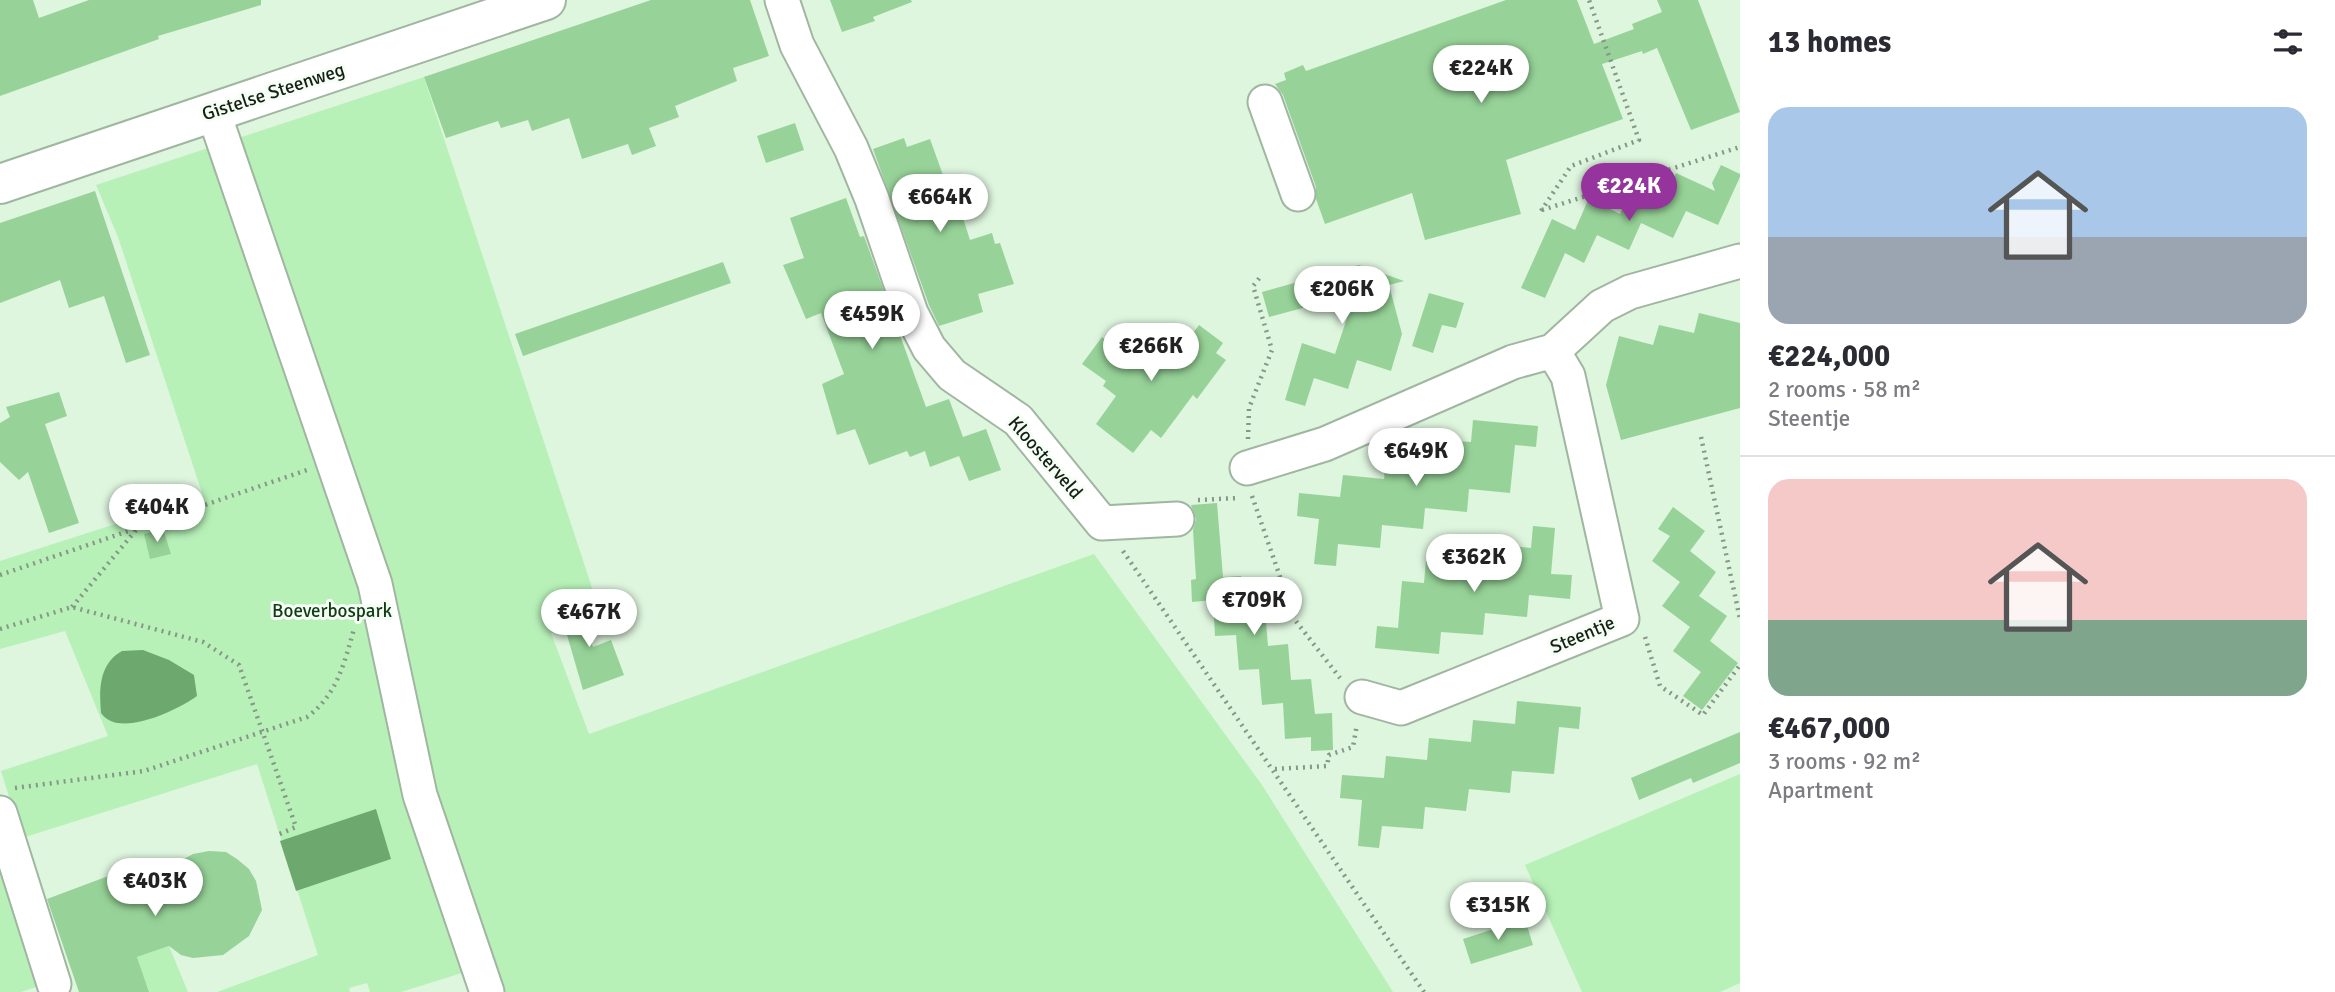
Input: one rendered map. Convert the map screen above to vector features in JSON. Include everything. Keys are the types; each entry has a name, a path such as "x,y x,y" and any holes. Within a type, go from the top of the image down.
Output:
{"main road":[{"name":"Gistelse Steenweg","path":"0,184 546,0"}],"street":[{"name":"Kloosterveld","path":"782,0 797,45 851,148 872,199 911,313 929,348 952,375 1018,420 1102,523"},
{"path":"1265,103 1298,194"},
{"path":"213,111 375,584 420,795 487,992"},
{"path":"1250,482 1325,444 1513,362 1553,351 1602,306 1630,292 1740,261"},
{"name":"Steentje","path":"1362,697 1401,708 1622,619 1568,376 1553,351"},
{"path":"1102,523 1177,519"},
{"path":"7,800 54,984"}],"path":[{"path":"1589,0 1639,140 1572,166 1541,211 1740,147"},
{"path":"1262,275 1253,286 1272,350 1249,408 1250,482 1296,620 1353,695 1362,697 1353,747 1329,755 1328,765 1275,769"},
{"path":"1701,437 1740,619"},
{"path":"0,575 331,462"},
{"path":"1177,519 1177,501 1250,482"},
{"path":"1102,523 1275,769 1424,992"},
{"path":"72,607 138,528"},
{"path":"7,800 144,771 307,717 328,698 342,672 365,594 375,584"},
{"path":"0,629 72,607 203,642 239,665 296,827 277,835"},
{"path":"1622,619 1647,638 1660,686 1703,715 1740,664"}],"green space":[{"name":"Boeverbospark","path":"430,75 424,78 602,618 551,633 589,734 1094,554 1262,785 1393,992 472,992 465,972 401,992 370,992 367,983 349,988 350,992 217,992 318,955 257,764 22,838 1,771 108,736 65,631 0,649 0,561 203,496 118,237 96,185"},
{"path":"1740,774 1740,983 1720,992 1582,992 1525,865"},
{"path":"0,832 45,984 21,992 0,992"},
{"path":"169,946 188,992 149,992 137,957"}],"shaded area":[{"path":"143,650 169,660 194,675 197,696 148,720 120,723 109,720 101,713 100,695 105,670 114,656 122,651"},
{"path":"376,809 391,859 296,891 280,841"}],"building":[{"path":"0,0 33,0 39,18 89,0 261,0 261,5 158,36 159,39 0,96"},
{"path":"651,0 750,0 769,56 733,68 737,81 675,106 679,117 649,128 656,146 632,155 628,144 582,159 569,118 532,131 528,120 501,128 498,121 446,138 424,77"},
{"path":"830,0 912,2 873,17 875,21 842,32"},
{"path":"1506,0 1577,0 1594,44 1634,29 1632,24 1662,12 1657,0 1698,0 1740,112 1691,130 1657,48 1643,54 1642,51 1602,64 1623,119 1506,160 1521,214 1425,240 1412,193 1325,224 1316,199 1316,187 1283,95 1275,84 1286,80 1284,73 1303,65 1306,71"},
{"path":"795,123 804,150 766,163 757,136"},
{"path":"904,138 907,147 930,139 948,189 953,187 970,240 992,233 995,244 1000,243 1014,284 978,294 983,312 939,326 873,149"},
{"path":"1721,165 1740,174 1740,177 1718,225 1686,211 1673,238 1641,223 1629,250 1597,235 1584,263 1565,253 1545,298 1521,288 1552,219 1575,230 1589,198 1620,214 1633,186 1664,200 1676,173 1715,191 1712,183"},
{"path":"95,191 150,355 126,363 104,296 69,308 60,280 0,303 0,223"},
{"path":"846,198 860,237 864,236 926,407 949,399 963,437 986,429 1001,470 969,481 959,456 930,467 925,451 910,457 907,451 869,465 855,429 837,435 822,384 844,374 821,313 806,319 783,265 804,258 790,218"},
{"path":"723,262 731,283 523,356 515,334"},
{"path":"1359,265 1404,281 1389,285 1402,334 1391,371 1357,360 1348,389 1314,378 1305,406 1285,400 1302,343 1335,354 1355,294 1269,317 1262,292"},
{"path":"1429,293 1464,303 1456,328 1442,325 1433,353 1412,346"},
{"path":"1699,313 1740,323 1740,408 1621,440 1606,385 1619,336 1653,345 1659,325 1694,333"},
{"path":"1199,325 1223,343 1216,353 1226,360 1197,399 1193,395 1161,438 1151,430 1133,453 1096,424 1116,396 1103,386 1106,381 1082,364 1102,337 1109,343 1119,330 1148,352 1155,343 1175,358"},
{"path":"59,392 67,416 45,424 79,523 49,533 28,472 19,480 0,462 0,423 10,417 6,407"},
{"path":"1473,420 1538,426 1536,447 1515,445 1510,493 1469,489 1467,512 1425,508 1423,529 1382,525 1380,548 1338,544 1336,566 1314,564 1319,519 1297,516 1299,493 1340,497 1343,475 1384,479 1386,457 1427,461 1430,439 1471,442"},
{"path":"1217,503 1223,577 1241,576 1245,611 1265,610 1268,646 1288,644 1291,680 1311,679 1315,714 1332,713 1333,750 1311,751 1311,737 1285,739 1283,703 1262,705 1259,669 1239,670 1236,635 1215,636 1213,600 1192,602 1191,580 1196,579 1193,530 1196,519 1191,505"},
{"path":"1673,507 1705,531 1690,551 1716,572 1699,596 1727,616 1710,641 1738,663 1702,710 1683,696 1701,672 1673,651 1690,627 1662,606 1680,582 1652,561 1670,536 1658,529"},
{"path":"1533,526 1555,528 1551,574 1572,575 1570,599 1529,595 1527,617 1485,613 1483,635 1441,632 1439,654 1375,648 1377,626 1398,628 1402,581 1424,583 1426,561 1488,566 1490,544 1531,548"},
{"path":"163,529 171,554 150,559 144,534"},
{"path":"576,598 593,647 611,640 624,675 583,690 558,604"},
{"path":"1517,701 1581,707 1579,729 1559,727 1554,774 1512,771 1510,793 1469,789 1466,811 1425,807 1423,829 1382,826 1379,848 1358,846 1362,800 1340,798 1342,775 1384,778 1386,756 1427,760 1429,738 1471,742 1473,720 1515,724"},
{"path":"1740,732 1740,763 1693,783 1691,778 1639,800 1631,778"},
{"path":"226,852 237,859 249,869 256,881 262,910 249,936 223,955 193,958 181,955 169,946 137,957 149,992 79,992 47,899 119,872 171,866 193,854"},
{"path":"1525,919 1533,945 1471,964 1463,939"}]}
